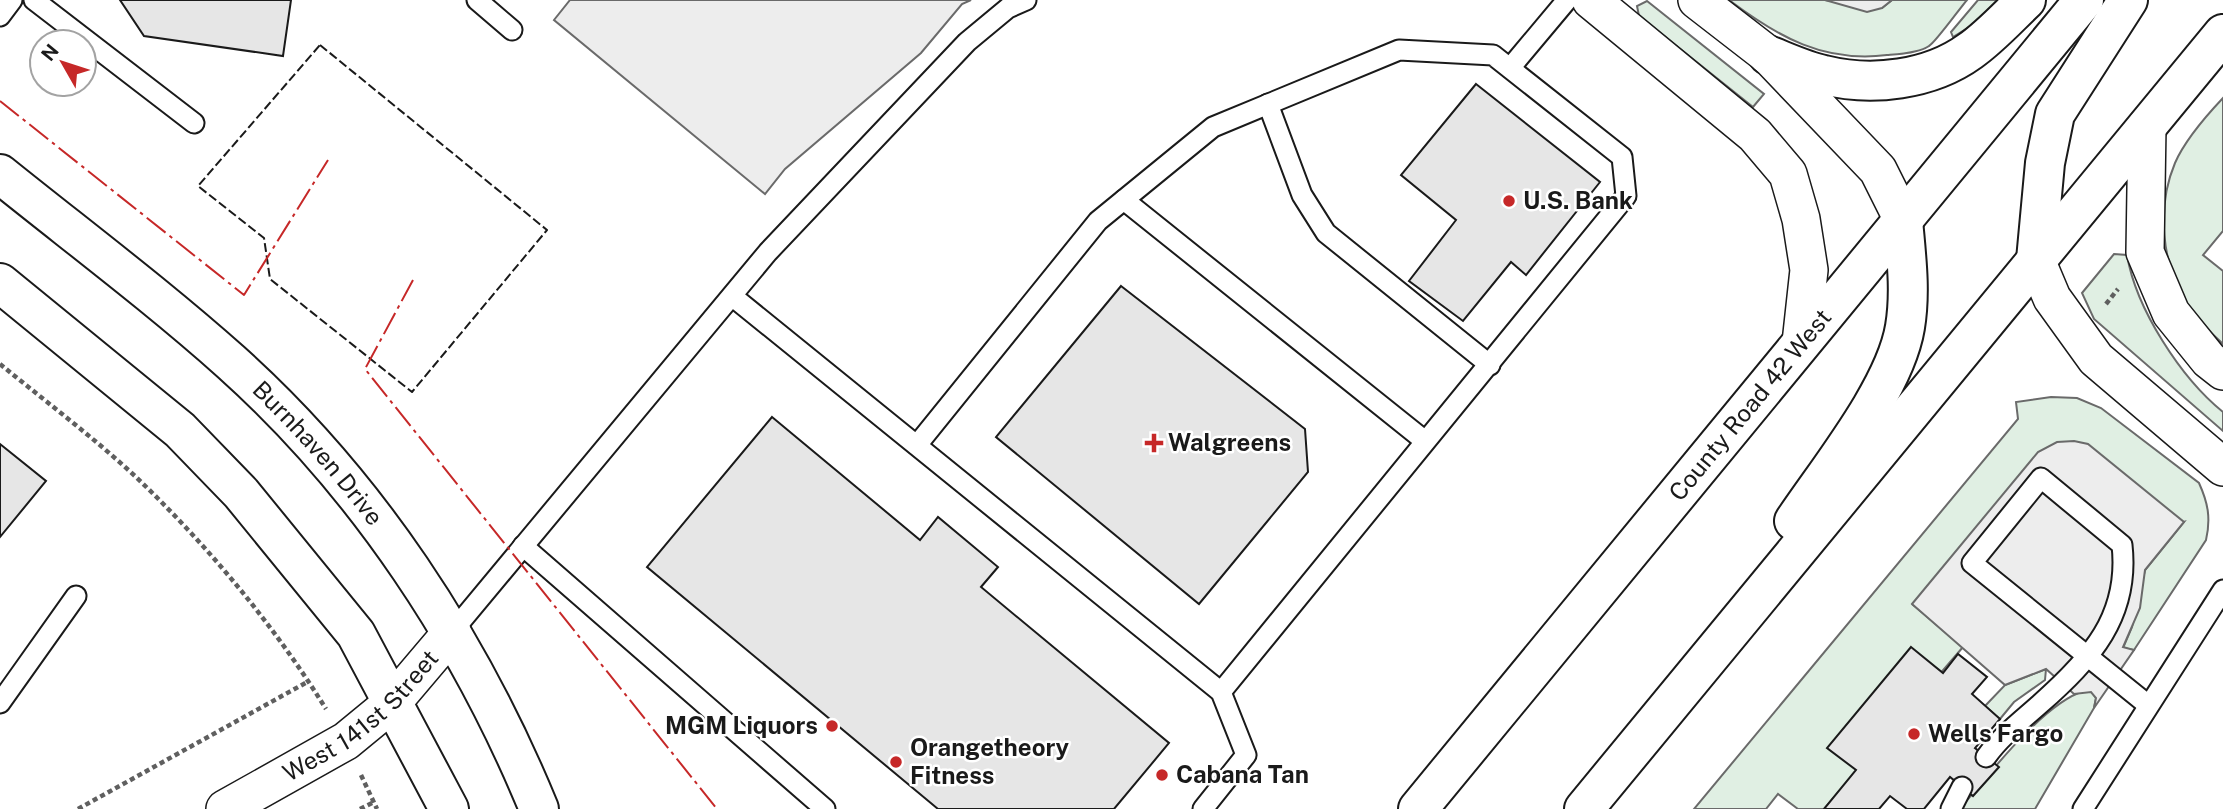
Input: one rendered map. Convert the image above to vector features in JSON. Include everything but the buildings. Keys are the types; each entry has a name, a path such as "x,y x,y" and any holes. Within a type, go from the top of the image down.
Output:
{"main road":[{"path":"1768,55 1824,75 1860,80 1896,79 1940,69 1971,51 2026,0"},
{"name":"County Road 42 West","path":"1418,809 2084,0"},
{"path":"2036,260 2045,163 2055,114 2127,0"},
{"path":"1584,809 2223,34"},
{"name":"Burnhaven Drive","path":"0,174 231,362 297,427 408,562 452,632 517,756 539,809"},
{"path":"1689,681 1885,383 1905,329 1909,286 1903,220"},
{"path":"0,283 180,430 242,493 356,634 449,809"}],"street":[{"path":"1591,0 1755,135 1788,174 1801,219 1809,270 1801,343"},
{"path":"1697,0 1768,55 1878,170 1903,220"},
{"path":"2147,126 2146,252 2171,313 2209,360 2223,371"},
{"path":"2036,260 2052,298 2096,359 2223,467"},
{"name":"West 141st Street","path":"225,809 346,741 391,704 452,632"}],"lane":[{"path":"0,16 12,0"},
{"path":"34,0 194,123"},
{"path":"477,0 512,30"},
{"path":"452,632 768,252 967,42 1008,8 1026,0"},
{"path":"1510,68 1567,0"},
{"path":"916,445 1098,222 1213,127 1399,50 1493,55 1622,157 1626,196 1222,692"},
{"path":"1268,104 1302,195 1326,233 1490,365"},
{"path":"1124,200 1425,441"},
{"path":"732,296 1222,692 1246,755 1203,809"},
{"path":"1986,757 2013,726 2088,656 2122,597 2125,570 2122,545 2041,478 1972,563 2088,656 2148,705"},
{"path":"523,546 825,809"},
{"path":"2083,809 2223,590"},
{"path":"0,703 76,596"},
{"path":"1951,809 1962,787"}],"path":[{"path":"2103,308 2124,281"},
{"path":"0,364 135,477 207,550 309,681 346,741 377,809"},
{"path":"78,809 309,681"},
{"path":"360,809 374,802"}],"green space":[{"path":"1729,0 1825,0 1882,8 1892,0 1967,0 1936,39 1925,48 1903,54 1864,56 1822,51 1803,44 1784,36"},
{"path":"1978,0 1998,0 1974,24 1953,37 1951,32"},
{"path":"1647,1 1764,94 1753,107 1639,16 1637,6"},
{"path":"2223,98 2223,231 2203,255 2223,271 2223,344 2193,315 2178,288 2167,253 2164,217 2169,180 2179,154"},
{"path":"2114,254 2127,255 2132,276 2150,319 2177,362 2207,398 2223,412 2223,431 2094,319 2082,293"},
{"path":"2051,397 2077,398 2101,408 2199,483 2205,497 2208,511 2206,540 2134,650 2123,648 2132,627 2145,570 2184,522 1913,605 1963,647 1824,809 1798,809 1778,794 1766,809 1694,809 2018,419 2016,402"},
{"path":"2046,669 2045,680 2014,702 2000,719 1985,706 2005,685"},
{"path":"2091,691 2096,698 2094,708 2035,809 1963,809 1963,805 1988,775 2035,724 2068,698"}],"shaded area":[{"path":"570,0 971,0 962,4 921,53 785,169 765,194 554,20"},
{"path":"1825,0 1892,0 1882,8 1867,12"},
{"path":"2057,442 2088,444 2184,522 2145,570 2140,608 2123,647 2134,650 2094,708 2096,698 2091,692 2074,694 2046,669 2005,685 1912,604 2038,452"}],"fence":[{"path":"320,45 547,230 412,392 270,279 264,238 198,186 320,45"}],"power":[{"path":"0,101 244,295 328,160"},
{"path":"413,280 365,369 717,809"}],"place":[{"name":"U.S. Bank","path":"1509,201"},
{"name":"Walgreens","path":"1154,443"},
{"name":"MGM Liquors","path":"832,726"},
{"name":"Wells Fargo","path":"1914,734"},
{"name":"Orangetheory Fitness","path":"896,762"},
{"name":"Cabana Tan","path":"1162,775"}]}
